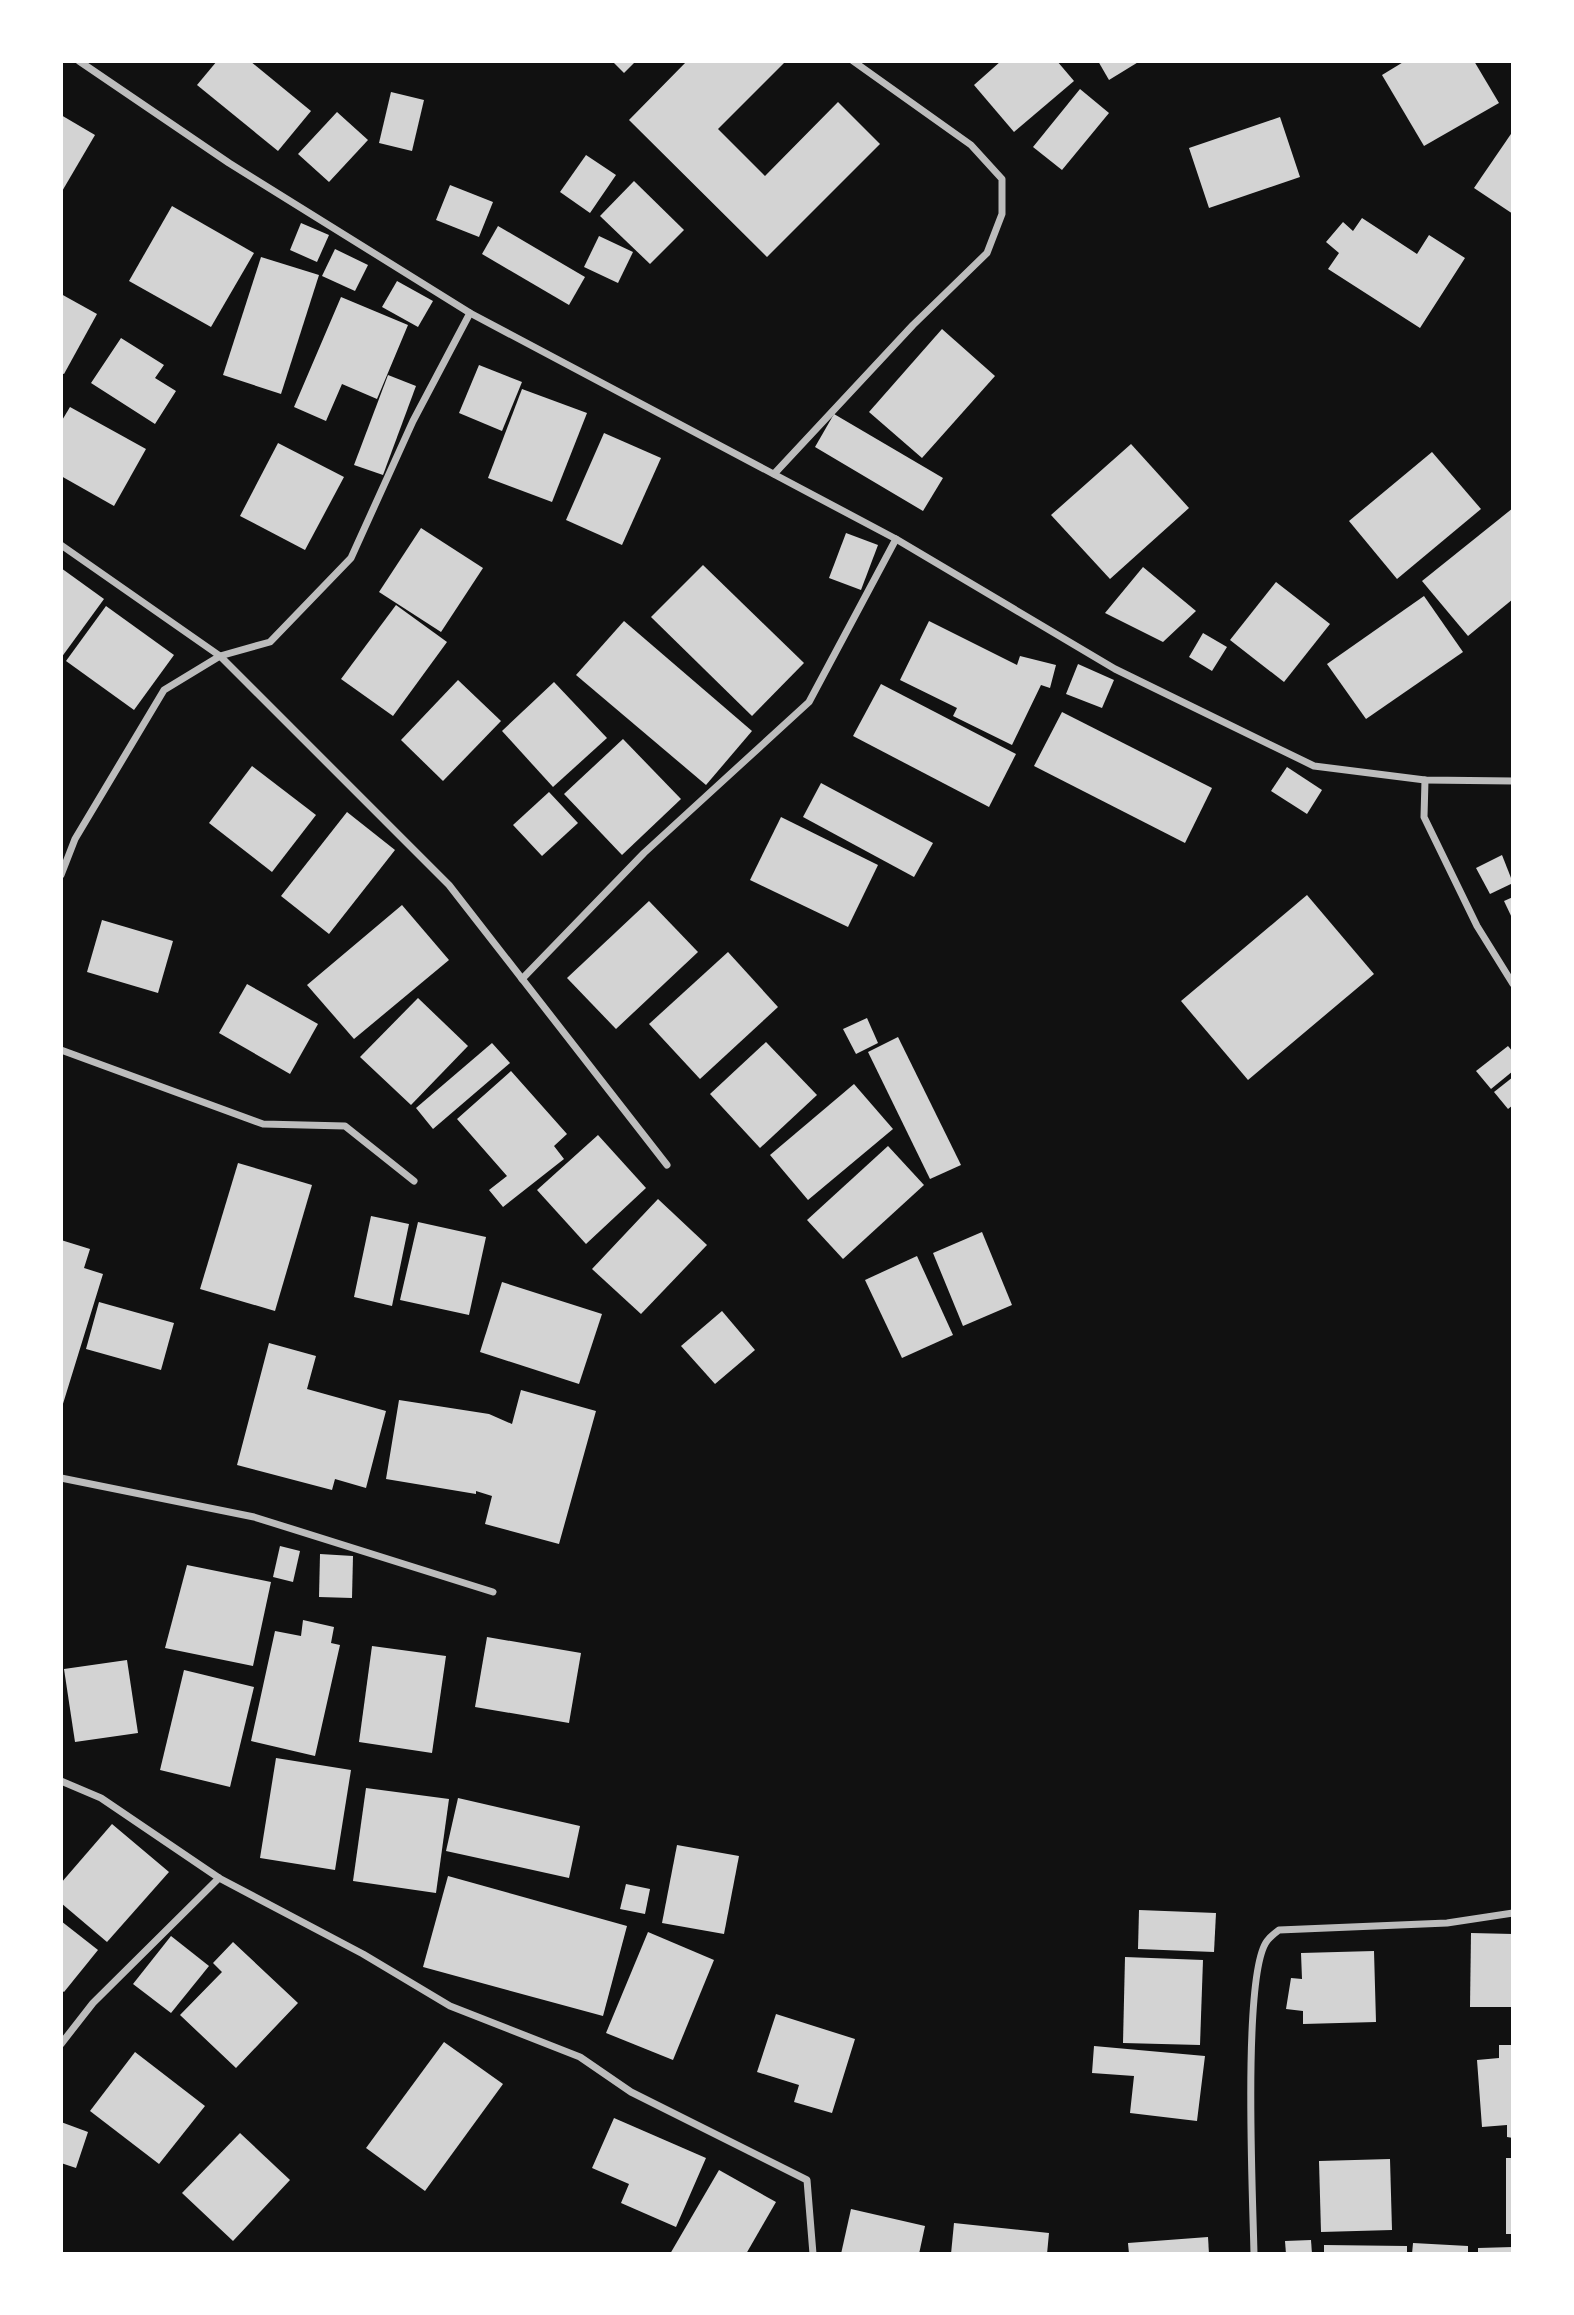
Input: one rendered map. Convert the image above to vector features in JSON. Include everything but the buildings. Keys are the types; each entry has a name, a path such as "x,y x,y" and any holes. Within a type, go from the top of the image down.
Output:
{"street":[{"path":"79,61 229,163 470,313 895,539 1115,669 1314,766 1425,780 1513,780"},
{"path":"774,474 913,325 987,253 1002,214 1002,179 971,145 853,61"},
{"path":"61,875 75,839 164,690 220,656 270,642 351,558 413,421 470,313"},
{"path":"522,979 645,853 809,702 895,539"},
{"path":"61,545 220,656 449,886 667,1165"},
{"path":"1425,780 1424,817 1477,926 1513,984"},
{"path":"61,1050 264,1124 345,1126 414,1181"},
{"path":"61,1478 254,1517 493,1592"},
{"path":"61,1782 101,1798 219,1878 363,1954 450,2006 579,2057 631,2092 807,2180 813,2254"},
{"path":"61,2044 93,2003 219,1878"},
{"path":"1254,2254 1251,2027 1257,1976 1266,1942 1279,1930 1447,1923 1513,1913"}]}
